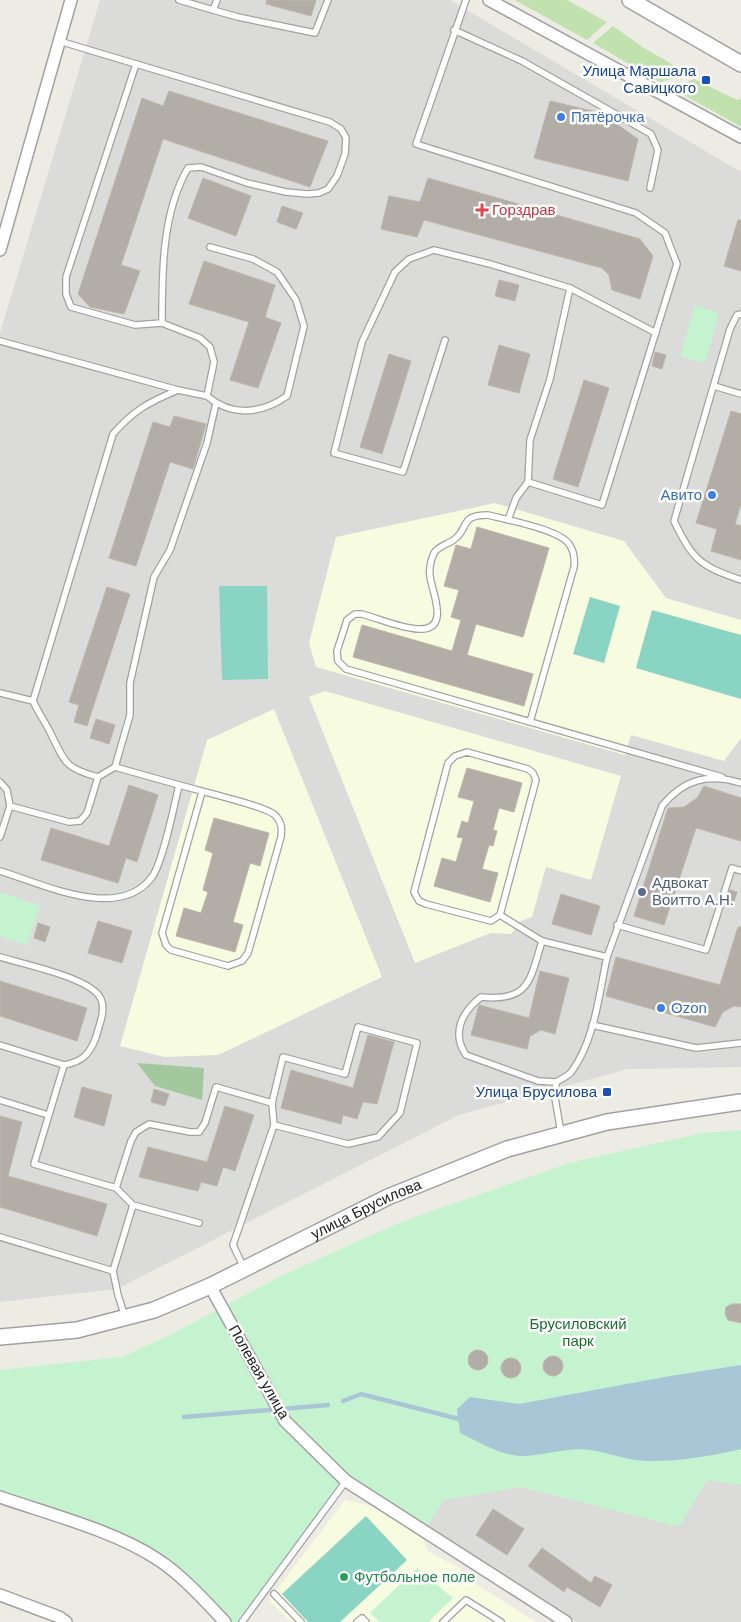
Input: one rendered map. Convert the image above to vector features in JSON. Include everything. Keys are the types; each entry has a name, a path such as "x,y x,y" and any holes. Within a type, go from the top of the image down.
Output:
{"street":[{"path":"0,250 71,0"},
{"path":"490,0 741,137"},
{"path":"630,0 741,64"},
{"name":"улица Брусилова","path":"0,1338 77,1330 126,1319 162,1307 210,1286 388,1197 507,1149 561,1133 658,1113 741,1102"},
{"name":"Полевая улица","path":"210,1286 285,1420 346,1481 566,1622"},
{"path":"0,1497 108,1535 156,1558 170,1568 225,1622"},
{"path":"0,1595 59,1617 66,1622"}],"lane":[{"path":"179,0 238,17 315,33 328,0"},
{"path":"213,10 217,0"},
{"path":"466,0 416,144 636,213 666,233 677,264 602,506 528,482"},
{"path":"454,30 522,61 651,134 658,150 650,188"},
{"path":"59,40 330,122 341,129 346,138 345,154 337,176 328,189 319,193 286,192 247,183 200,167 188,168 181,180 168,229 162,287 162,323"},
{"path":"136,64 66,277 66,294 71,307 135,325 162,323 200,338 210,347 214,362 207,396"},
{"path":"0,341 178,390 207,396 216,403 243,410 260,410 271,407 286,396 304,326 296,300 277,272 253,259 210,247"},
{"path":"446,340 402,472 334,453 362,342 395,272 409,259 434,250 490,264 570,288 656,333"},
{"path":"508,520 511,508 528,482 530,440 550,379 570,288"},
{"path":"741,314 736,315 730,329 674,521 689,550 712,570 741,580"},
{"path":"714,386 741,394"},
{"path":"98,777 79,772 59,754 33,701 113,434 129,415 148,402 178,390"},
{"path":"10,806 68,822 80,821 88,813 98,777 115,767 130,715 130,683 154,577 170,550 207,443 216,403"},
{"path":"530,722 575,559 569,544 563,538 488,515 473,518 464,523 456,538 436,551 430,572 437,600 437,616 429,626 417,629 362,614 355,614 344,625 337,656 341,665 346,669 530,722 722,777 741,782"},
{"path":"0,693 33,701"},
{"path":"467,752 528,769 535,776 500,915 491,921 470,916 419,901 414,892 448,763 461,753 467,752"},
{"path":"115,767 179,786 202,792 271,812 280,822 282,829 248,953 242,961 232,966 171,950 166,945 162,933 202,792"},
{"path":"542,941 532,976 518,994 501,999 481,997 466,1008 459,1030 459,1044 466,1055 538,1081 556,1082 571,1072 592,1024 607,957 617,925 662,806 672,793 683,786 707,778 722,777"},
{"path":"0,782 7,790 10,806 0,838"},
{"path":"0,871 93,900 128,895 142,888 153,876 179,786"},
{"path":"617,925 706,950 732,868 741,871"},
{"path":"500,915 542,941 607,957"},
{"path":"0,957 82,982 95,989 102,1000 102,1012 93,1045 86,1056 75,1063 64,1065 0,1045"},
{"path":"592,1024 696,1048 741,1043"},
{"path":"244,1268 233,1245 274,1125 272,1104 283,1057 345,1074 358,1027 417,1043 400,1113 378,1137 348,1144 274,1125"},
{"path":"64,1065 34,1164 116,1188 133,1205 199,1224"},
{"path":"556,1082 555,1098 561,1133"},
{"path":"116,1188 136,1132 149,1124 199,1132 206,1123 216,1087 272,1104"},
{"path":"0,1100 48,1115"},
{"path":"126,1319 113,1271 133,1205"},
{"path":"0,1237 113,1271"},
{"path":"242,1622 346,1481"},
{"path":"274,1594 301,1622"},
{"path":"444,1622 466,1600 502,1622"},
{"path":"357,1622 362,1618 366,1622"}],"shaded area":[{"path":"100,0 450,0 741,172 741,1067 628,1069 459,1115 117,1289 0,1302 0,333"},
{"path":"495,503 624,541 666,598 741,620 741,738 724,761 631,735 625,755 316,667 309,643 336,537"},
{"path":"219,586 267,586 268,679 222,680"},
{"path":"590,597 620,606 604,663 573,654"},
{"path":"652,610 741,635 741,699 636,668"},
{"path":"325,691 621,776 591,880 546,867 532,917 521,921 511,934 491,933 415,963 309,697"},
{"path":"274,709 382,977 218,1055 165,1057 120,1046 207,740"},
{"path":"741,1365 741,1449 670,1461 631,1459 582,1449 517,1456 491,1448 460,1433 457,1409 470,1397 519,1404"},
{"path":"708,1479 741,1484 741,1622 577,1622 427,1526 444,1499 521,1487 677,1525"},
{"path":"345,1500 376,1507 423,1539 428,1551 461,1569 463,1576 536,1622 290,1622 269,1600"},
{"name":"Футбольное поле","path":"366,1516 407,1560 340,1622 308,1622 282,1594"}],"green space":[{"path":"515,0 567,0 607,22 587,40"},
{"path":"613,26 644,48 689,74 660,82 593,43"},
{"path":"694,79 737,100 741,98 741,127 672,88"},
{"path":"695,305 719,313 705,363 680,356"},
{"path":"0,892 40,906 27,945 0,936"},
{"path":"137,1063 204,1068 202,1100 155,1086"},
{"name":"Брусиловский парк","path":"741,1130 741,1485 707,1480 679,1527 522,1487 444,1500 426,1528 347,1478 238,1622 229,1622 163,1560 0,1495 0,1370 122,1357 170,1335 283,1275 401,1222 569,1163 702,1133"},
{"path":"417,1568 453,1598 428,1622 380,1622 370,1613"}],"building":[{"path":"267,0 316,0 311,16 266,4"},
{"path":"169,91 328,141 310,187 163,139 121,265 140,271 124,314 90,307 78,294 142,98 163,106"},
{"path":"550,101 601,113 638,139 628,181 534,158"},
{"path":"203,178 251,196 236,236 188,218"},
{"path":"428,178 640,239 653,256 640,299 612,290 609,275 602,268 424,220 417,237 381,229 389,196 420,202"},
{"path":"282,206 303,213 296,229 277,222"},
{"path":"738,220 741,220 741,271 724,266"},
{"path":"204,261 275,285 265,317 281,323 258,388 230,380 249,322 189,304"},
{"path":"499,280 519,285 515,301 495,296"},
{"path":"499,345 530,354 519,393 488,385"},
{"path":"655,352 666,355 662,369 652,366"},
{"path":"389,354 411,361 382,454 360,447"},
{"path":"584,380 609,388 578,487 553,479"},
{"path":"731,411 741,414 741,504 735,524 741,526 741,560 711,551 717,529 696,523"},
{"path":"174,416 206,424 193,469 170,462 136,566 109,558 153,422 170,427"},
{"path":"477,527 549,548 523,637 476,624 467,655 533,674 524,706 353,657 362,625 452,651 461,620 451,617 459,590 444,586 456,545 471,549"},
{"path":"107,587 130,594 87,726 74,722 79,705 69,702"},
{"path":"96,719 115,725 109,744 90,738"},
{"path":"467,768 522,783 514,812 499,808 493,830 497,831 493,846 489,845 482,869 498,873 490,902 434,886 442,858 456,862 463,838 457,837 462,821 468,823 474,801 458,797"},
{"path":"129,785 158,795 137,862 126,858 118,883 41,860 51,828 109,846"},
{"path":"704,786 741,798 741,841 696,828 664,925 634,916 668,808 684,807 697,798"},
{"path":"214,818 269,833 260,866 250,863 233,922 243,925 235,952 176,936 184,908 201,913 208,892 203,890 213,853 205,850"},
{"path":"730,890 737,892 733,904 726,901"},
{"path":"561,894 600,906 591,935 552,924"},
{"path":"98,921 132,931 122,963 88,953"},
{"path":"38,923 50,927 45,942 34,938"},
{"path":"738,927 741,927 741,1007 734,1006 723,1012 715,1027 606,996 616,957 720,985"},
{"path":"540,971 569,978 555,1034 541,1030 530,1036 527,1049 471,1035 479,1005 529,1018"},
{"path":"0,981 87,1008 77,1041 0,1016"},
{"path":"368,1035 394,1042 377,1104 363,1102 357,1119 343,1115 341,1124 281,1108 291,1070 353,1088"},
{"path":"82,1087 112,1095 104,1126 74,1117"},
{"path":"154,1089 169,1094 165,1106 151,1102"},
{"path":"225,1106 254,1115 235,1171 223,1167 217,1186 201,1182 198,1191 139,1177 148,1147 207,1162"},
{"path":"0,1116 22,1122 8,1176 107,1204 97,1236 0,1207"},
{"path":"732,1304 741,1304 741,1323 728,1320 725,1314 726,1307"},
{"path":"478,1350 485,1353 488,1360 485,1367 478,1370 471,1367 468,1360 471,1353"},
{"path":"553,1356 560,1359 563,1366 560,1373 553,1376 546,1373 543,1366 546,1359"},
{"path":"511,1358 518,1361 521,1368 518,1375 511,1378 504,1375 501,1368 504,1361"},
{"path":"493,1509 524,1529 507,1555 476,1535"},
{"path":"542,1548 591,1583 595,1576 612,1585 600,1607 567,1587 564,1592 528,1566"}],"waterway":[{"path":"343,1401 361,1394 463,1420"},
{"path":"184,1417 328,1405"}],"place":[{"name":"Улица Маршала Савицкого","path":"706,80"},
{"name":"Пятёрочка","path":"561,117"},
{"name":"Горздрав","path":"482,210"},
{"name":"Авито","path":"712,495"},
{"name":"Адвокат Воитто А.Н.","path":"642,892"},
{"name":"Ozon","path":"661,1008"},
{"name":"Улица Брусилова","path":"607,1092"},
{"name":"Футбольное поле","path":"344,1577"}]}
